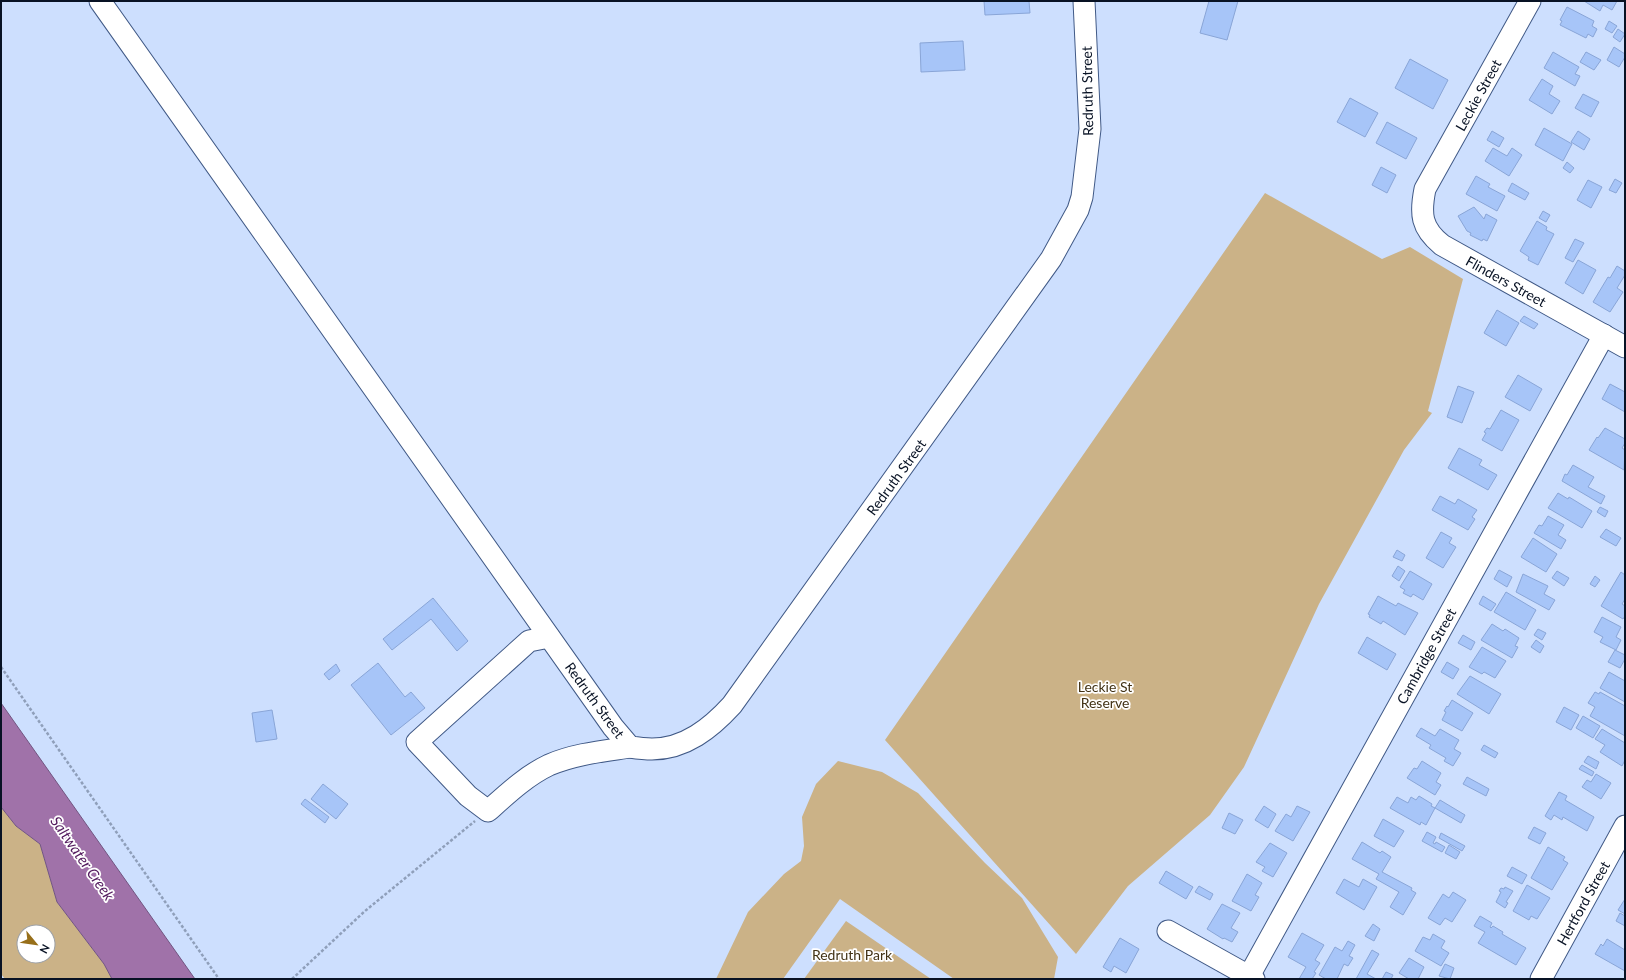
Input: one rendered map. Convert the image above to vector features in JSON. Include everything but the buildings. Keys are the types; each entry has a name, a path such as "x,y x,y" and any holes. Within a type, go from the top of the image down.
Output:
{"street":[{"name":"Redruth Street","path":"100,1 613,727 630,747 652,749 670,747 687,740 718,720 732,705 1051,259 1078,210 1082,197 1090,129 1084,1"},
{"name":"Leckie Street","path":"1425,190 1530,1"},
{"name":"Flinders Street","path":"1425,190 1422,207 1423,220 1429,233 1442,245 1625,347"},
{"name":"Cambridge Street","path":"1252,977 1604,335"},
{"path":"549,637 529,641 417,742 468,796 488,810 523,780 550,765 589,754 630,747"},
{"name":"Hertford Street","path":"1541,979 1625,826"},
{"path":"1168,931 1252,977"}],"path":[{"path":"1,667 219,979"},
{"path":"292,979 365,911 488,810"}],"green space":[{"name":"Leckie St Reserve","path":"1265,193 1382,259 1410,247 1463,279 1428,411 1432,413 1404,450 1319,604 1244,767 1210,815 1128,886 1076,954 885,740"},
{"path":"838,761 882,772 918,793 985,863 1022,898 1058,957 1054,979 954,979 840,899 783,979 716,979 748,912 784,874 801,861 804,846 802,817 816,784"},
{"path":"1,807 16,826 40,844 57,902 104,964 112,979 5,979 1,974"},
{"name":"Redruth Park","path":"846,921 931,979 804,979"}],"water":[{"name":"Saltwater Creek","path":"1,703 195,979 112,979 104,964 57,902 40,844 16,826 1,807"}]}
